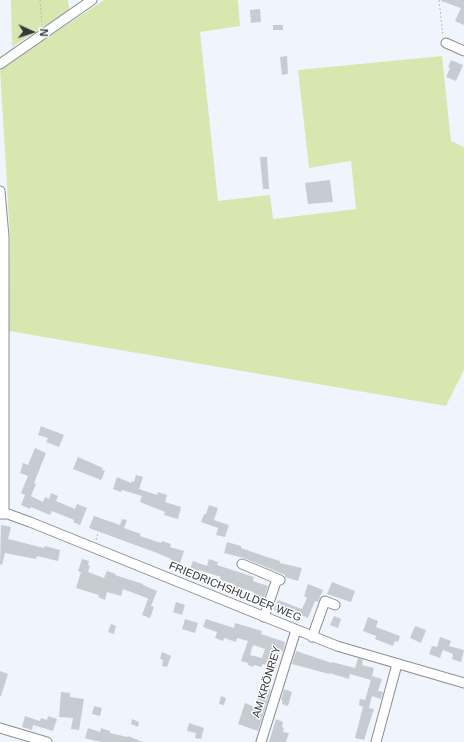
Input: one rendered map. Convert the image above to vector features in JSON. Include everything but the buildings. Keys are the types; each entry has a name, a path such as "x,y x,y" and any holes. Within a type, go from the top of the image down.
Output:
{"street":[{"path":"0,64 92,0"},
{"path":"446,43 464,51"},
{"path":"0,191 4,237 2,514"},
{"name":"FRIEDRICHSHULDER WEG","path":"2,514 30,522 312,637 337,646 464,683"},
{"path":"242,564 278,579 264,617"},
{"path":"312,637 325,601 335,605"},
{"name":"AM KRÖNREY","path":"261,742 296,630"},
{"path":"376,742 397,664"},
{"path":"0,728 47,742"}],"path":[{"path":"40,0 42,34"},
{"path":"439,0 443,39 446,43"},
{"path":"95,542 98,533"}],"green space":[{"path":"11,0 68,0 69,10 12,47"},
{"path":"104,0 238,0 240,26 200,32 218,201 270,195 273,219 356,209 351,161 309,168 298,70 442,56 451,141 464,147 464,370 446,406 9,331 10,236 0,69"}]}
